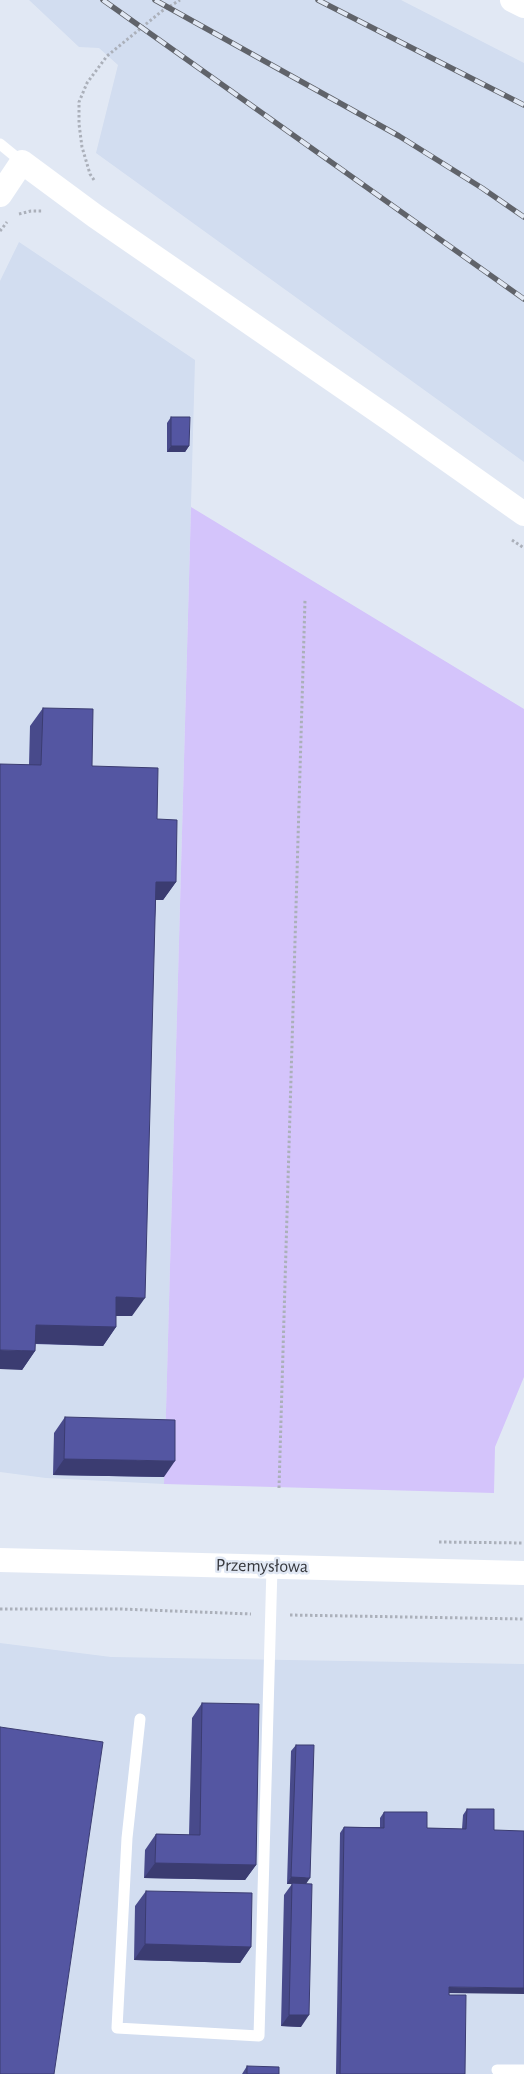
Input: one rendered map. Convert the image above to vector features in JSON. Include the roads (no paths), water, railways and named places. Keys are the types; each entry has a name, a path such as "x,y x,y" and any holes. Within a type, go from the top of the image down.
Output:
{"street":[{"path":"512,0 524,6"},
{"path":"0,195 22,162 95,216 392,420 524,514"},
{"name":"Przemysłowa","path":"0,1560 524,1572"}],"lane":[{"path":"0,144 22,162"},
{"path":"140,1719 127,1838 117,2028 259,2036 272,1567"},
{"path":"497,2070 524,2070"}],"railway":[{"path":"103,0 524,299"},
{"path":"155,0 399,136 524,217"},
{"path":"318,0 524,105"}]}
